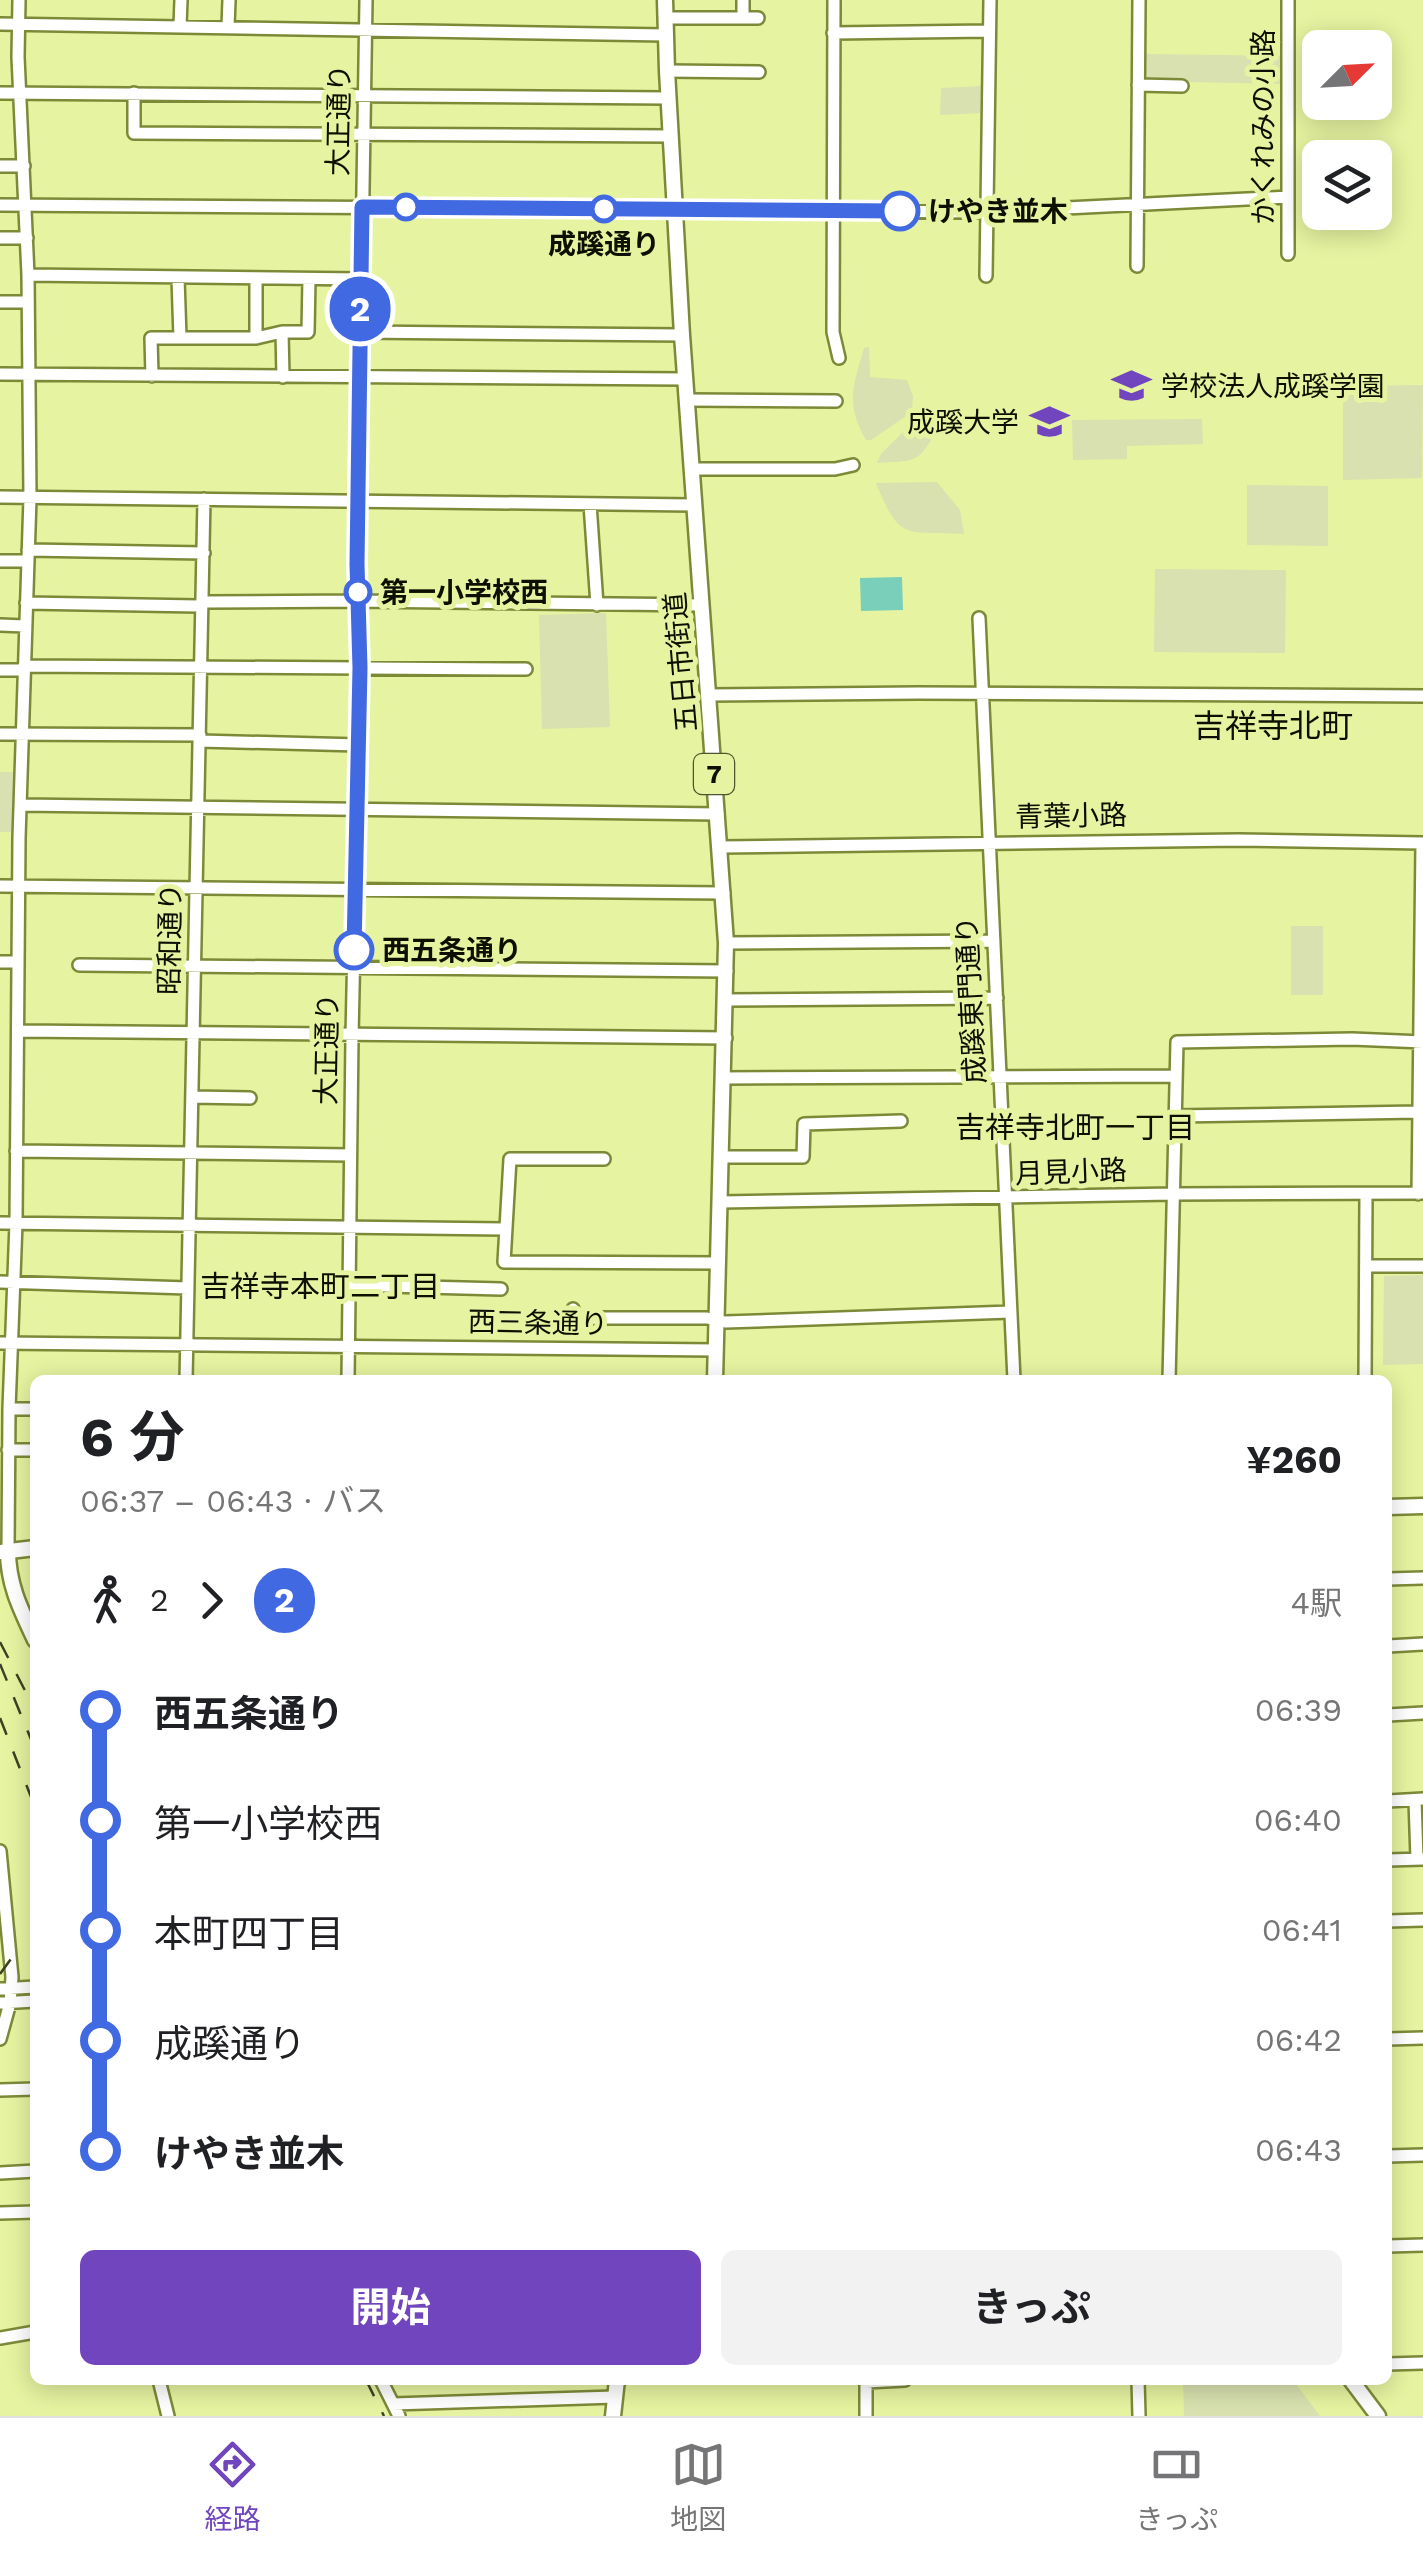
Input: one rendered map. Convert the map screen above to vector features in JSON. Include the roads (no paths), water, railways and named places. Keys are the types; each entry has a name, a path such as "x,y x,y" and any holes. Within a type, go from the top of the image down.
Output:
{"main road":[{"name":"五日市街道","path":"666,0 674,210 726,943 715,1375"},
{"path":"1392,1507 1423,1506"},
{"path":"30,1549 4,1552 14,1596 30,1630"},
{"path":"613,2416 616,2385"},
{"path":"1355,2385 1378,2416"}],"street":[{"path":"4,1552 4,1464 9,1409 7,1282 16,1223 20,805 30,498 19,0"},
{"path":"180,26 181,0"},
{"path":"228,27 229,0"},
{"name":"大正通り","path":"348,1375 366,0"},
{"path":"743,0 743,18"},
{"path":"834,0 832,332 839,358"},
{"path":"986,276 990,0"},
{"path":"1136,266 1139,0"},
{"name":"かくれみの小路","path":"1288,0 1288,254"},
{"path":"666,18 758,18"},
{"path":"0,24 666,35"},
{"path":"833,33 990,31"},
{"path":"666,71 759,72"},
{"path":"1138,85 1182,86"},
{"path":"0,93 668,98"},
{"path":"134,93 134,132 670,136"},
{"path":"0,166 24,166"},
{"path":"0,205 987,212 1288,197"},
{"path":"0,238 27,238"},
{"path":"28,276 361,279"},
{"path":"178,278 180,338"},
{"path":"256,278 256,338"},
{"path":"152,376 151,338 256,338 308,332 309,278"},
{"path":"0,302 28,302"},
{"path":"282,332 283,377"},
{"path":"360,332 682,334"},
{"path":"0,374 686,379"},
{"path":"687,400 836,401"},
{"path":"692,469 836,469 853,464"},
{"path":"0,497 694,504"},
{"name":"昭和通り","path":"186,1375 204,500"},
{"path":"590,504 597,605"},
{"path":"0,561 28,556 204,553"},
{"path":"26,603 701,605"},
{"name":"成蹊東門通り","path":"979,618 1014,1375"},
{"path":"0,625 25,626"},
{"path":"0,670 526,670"},
{"path":"709,696 1423,696"},
{"path":"0,734 359,745"},
{"path":"20,805 718,814"},
{"name":"青葉小路","path":"720,848 1238,840 1422,843"},
{"path":"1420,1194 1422,843"},
{"path":"0,886 724,893"},
{"path":"726,943 994,941"},
{"path":"0,962 18,962"},
{"path":"79,965 726,971"},
{"path":"726,1000 997,998"},
{"path":"19,1032 726,1038"},
{"path":"1168,1375 1176,1042 1422,1042"},
{"path":"724,1078 1176,1076"},
{"path":"192,1097 250,1098"},
{"path":"1175,1116 1418,1112"},
{"path":"722,1157 803,1158 804,1124 900,1121"},
{"path":"16,1151 350,1155"},
{"path":"604,1159 510,1158 504,1262 718,1262"},
{"path":"0,1188 16,1188"},
{"path":"1365,1375 1366,1194"},
{"name":"月見小路","path":"720,1202 1420,1194"},
{"path":"0,1223 504,1228"},
{"path":"1366,1266 1423,1266"},
{"path":"7,1282 188,1288"},
{"path":"348,1285 501,1289"},
{"path":"573,1309 574,1318 718,1320 1010,1312"},
{"name":"西三条通り","path":"6,1344 716,1350"},
{"path":"9,1409 30,1409"},
{"path":"8,1450 30,1450"},
{"path":"1392,1579 1423,1578"},
{"path":"1392,1646 1423,1644"},
{"path":"1392,1714 1423,1713"},
{"path":"1392,1800 1419,1800 1420,1859 1392,1860"},
{"path":"0,1851 6,1989 0,2039"},
{"path":"1392,1921 1423,1920"},
{"path":"5,2003 30,2001"},
{"path":"1392,2039 1423,2038"},
{"path":"0,2090 30,2089"},
{"path":"1392,2156 1423,2155"},
{"path":"0,2173 30,2171"},
{"path":"0,2213 30,2212"},
{"path":"1392,2246 1423,2246"},
{"path":"0,2338 30,2333"},
{"path":"1392,2364 1423,2363"},
{"path":"161,2385 168,2416"},
{"path":"384,2385 396,2410 615,2397"},
{"path":"866,2385 866,2416"},
{"path":"1138,2385 1138,2416"}],"water":[{"path":"902,577 903,610 861,611 860,578"}],"railway":[{"path":"0,1642 30,1700"},
{"path":"0,1664 30,1737"},
{"path":"0,1718 30,1794"},
{"path":"0,1974 13,1956"},
{"path":"368,2385 384,2416"}],"place":[{"name":"成蹊通り","path":"604,209"},
{"name":"けやき並木","path":"900,211"},
{"name":"学校法人成蹊学園","path":"1131,386"},
{"name":"成蹊大学","path":"1049,422"},
{"name":"第一小学校西","path":"358,592"},
{"name":"西五条通り","path":"354,950"}],"district":[{"name":"吉祥寺北町","path":"1273,726"},
{"name":"吉祥寺北町一丁目","path":"1075,1127"},
{"name":"吉祥寺本町二丁目","path":"320,1286"}]}
